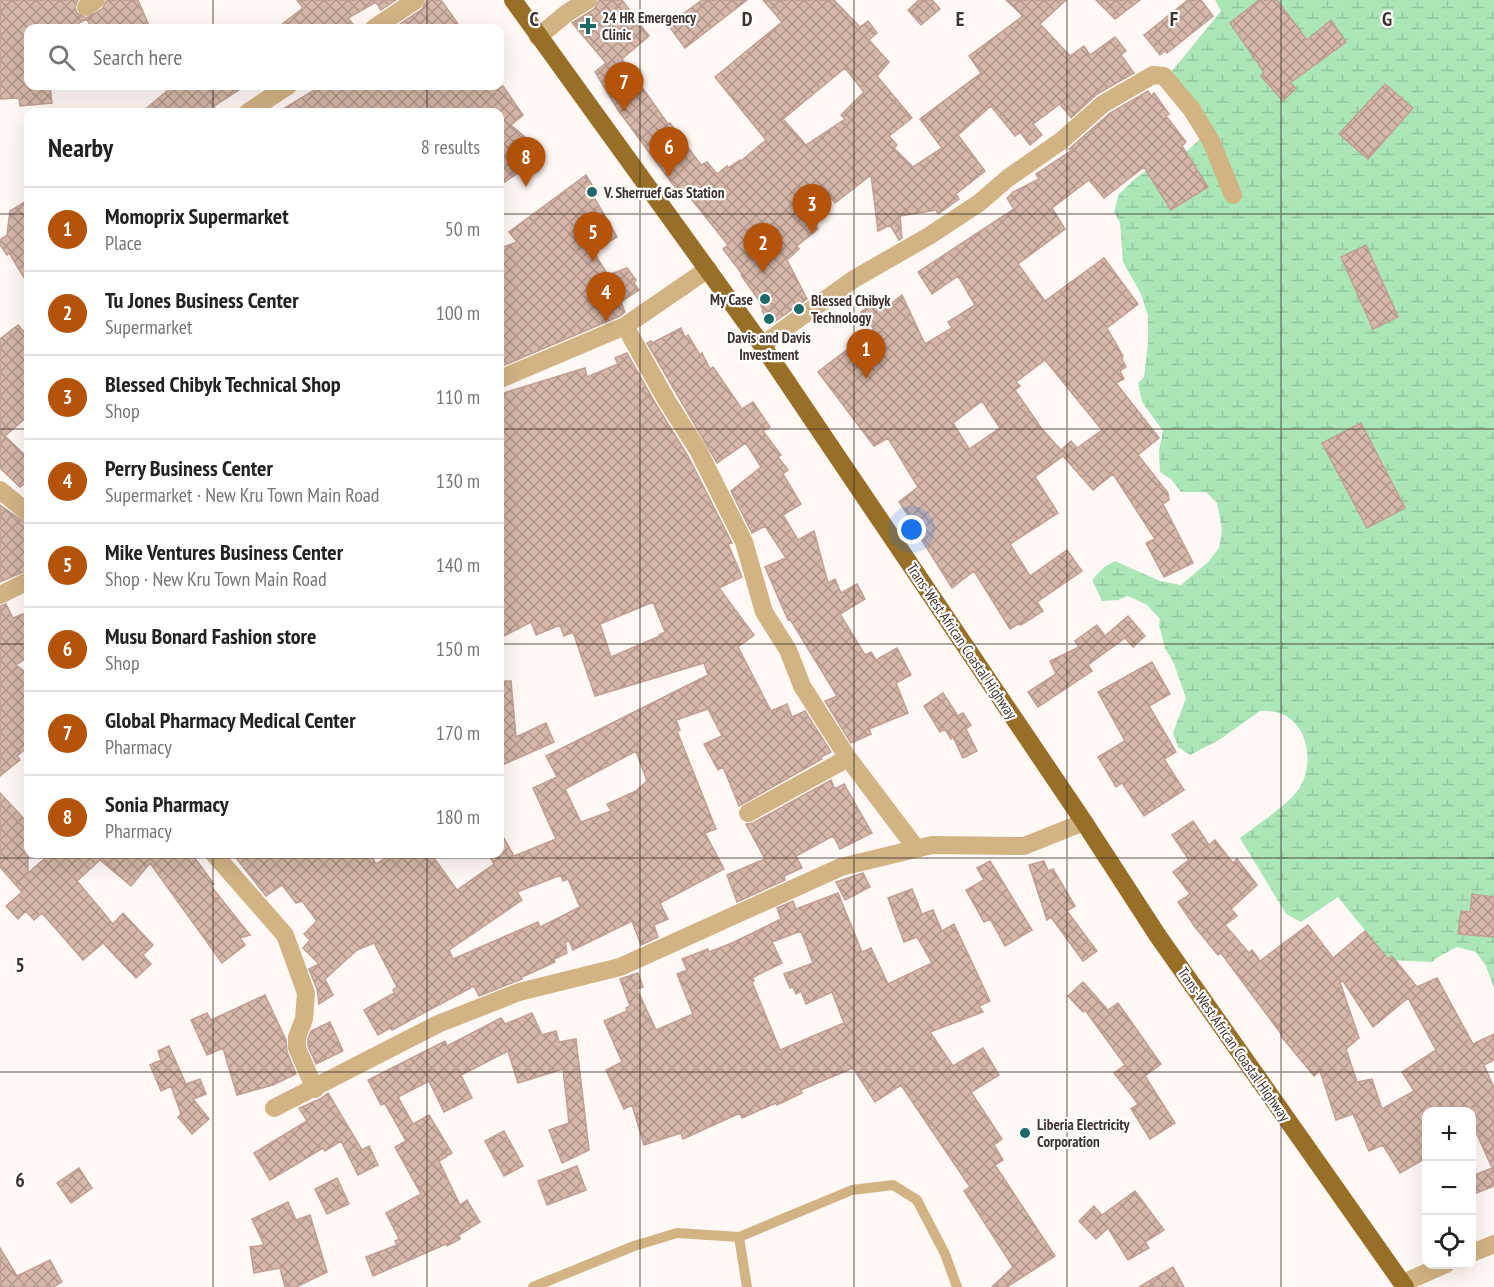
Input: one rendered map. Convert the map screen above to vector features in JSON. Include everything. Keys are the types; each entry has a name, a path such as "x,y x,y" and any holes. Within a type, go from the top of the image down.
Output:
{"highway":[{"name":"Trans-West African Coastal Highway","path":"513,0 762,345 1084,822 1158,936 1404,1285"}],"street":[{"path":"380,24 416,0"},
{"path":"538,37 567,13 588,0"},
{"path":"762,345 854,279 929,236 979,203 1008,178 1060,141 1103,104 1153,75 1164,76 1192,110 1211,141 1233,195"},
{"path":"254,108 282,90"},
{"path":"504,377 625,326 708,269"},
{"path":"625,326 667,401 698,450 744,543 764,612 788,650 802,686 848,758 916,848"},
{"path":"0,490 24,510"},
{"path":"0,596 24,583"},
{"path":"748,813 848,758"},
{"path":"274,1108 438,1024 519,992 620,968 841,867 932,845 1024,846 1084,822"},
{"path":"218,858 285,935 306,993 304,1019 297,1037 297,1048 315,1089"},
{"path":"1476,1251 1494,1244"},
{"path":"1404,1285 1436,1269"}],"lane":[{"path":"533,1287 634,1246 677,1233 739,1237 852,1190 893,1185 917,1200 945,1254 957,1287"},
{"path":"739,1237 747,1287"}],"green space":[{"path":"1215,0 1494,0 1494,988 1486,966 1476,952 1457,947 1432,962 1389,960 1338,897 1301,922 1286,914 1240,838 1282,806 1301,785 1307,762 1304,737 1290,718 1272,711 1260,711 1219,740 1190,755 1178,747 1173,733 1186,698 1174,664 1165,648 1159,625 1160,619 1147,605 1128,596 1118,600 1102,601 1092,580 1104,567 1115,561 1160,581 1181,585 1208,562 1219,548 1222,530 1217,503 1206,492 1181,492 1171,479 1160,472 1159,451 1163,431 1142,402 1138,383 1144,377 1148,344 1148,316 1141,294 1123,262 1120,223 1114,212 1119,194 1137,177 1163,159 1184,154 1201,138 1172,71 1221,11"}],"building":[{"path":"0,0 78,0 75,7 77,13 86,18 102,9 107,0 138,0 148,24 89,24 87,19 77,24 24,24 24,90 50,90 52,103 20,106 19,98 0,99"},
{"path":"297,0 396,0 381,10 376,2 348,18 353,24 282,24 303,8"},
{"path":"427,0 441,0 458,24 400,24 422,9"},
{"path":"599,0 622,0 649,36 622,59 668,124 670,123 701,165 707,162 717,174 727,166 728,168 741,161 766,140 715,77 782,22 763,0 834,0 860,27 868,21 877,33 869,40 889,62 877,76 912,118 889,136 897,145 894,148 913,167 942,148 920,119 981,73 969,56 1023,16 1006,0 1066,0 1040,24 1070,56 1084,46 1090,55 1115,37 1126,51 1121,55 1134,73 1097,94 1071,118 1060,104 1033,124 1042,135 1030,145 1020,132 1015,136 991,106 958,135 985,171 956,194 959,199 938,214 936,210 900,216 902,238 899,240 890,225 878,231 871,175 835,203 831,198 808,216 818,229 797,246 799,249 787,260 807,299 770,325 758,299 723,249 728,245 688,195 684,198 671,182 618,110 595,72 606,63 572,23 594,9","holes":["845,68 864,92 841,115 845,119 806,145 783,119"]},
{"path":"702,0 747,0 685,48 668,25"},
{"path":"919,0 932,0 940,9 921,25 908,10"},
{"path":"1096,0 1140,0 1115,19"},
{"path":"1188,0 1201,0 1213,16 1167,53 1165,51 1160,55 1144,35"},
{"path":"1259,0 1277,0 1307,40 1331,20 1346,42 1290,83 1296,88 1283,101 1261,76 1264,72 1230,23"},
{"path":"1385,84 1413,108 1368,159 1339,134"},
{"path":"504,87 523,115 511,125 525,137 510,154 521,171 504,182 504,108 285,108 314,90 504,90"},
{"path":"168,90 239,90 214,106 215,108 147,108"},
{"path":"1148,91 1151,96 1154,93 1169,114 1166,116 1186,142 1182,146 1208,187 1171,210 1144,167 1104,198 1089,180 1052,208 1065,229 1018,264 1045,301 1104,258 1138,304 1107,328 1123,356 1126,367 1120,371 1124,379 1116,383 1159,438 1138,455 1168,493 1169,500 1163,504 1193,563 1164,577 1146,543 1155,539 1113,474 1093,490 1063,456 1035,477 1058,513 1010,544 1030,576 1067,550 1082,571 1037,602 1043,611 1010,629 974,571 952,588 920,537 922,535 899,502 918,487 888,438 874,446 818,372 874,329 861,312 876,301 883,310 902,295 925,344 952,328 948,322 975,305 958,276 932,294 918,272 1014,209 1007,198 1013,192 1039,179 1036,174 1071,151 1069,149 1110,113","holes":["1045,360 1102,430 1077,448 1071,441 1061,450 1042,429 1015,390 1020,386 1016,382","982,401 1000,428 969,449 953,423"]},
{"path":"586,175 598,195 594,197 617,237 593,251 608,275 627,268 636,280 634,283 639,290 621,302 625,312 620,316 504,365 504,247 517,242 509,232"},
{"path":"24,202 24,277 9,253 7,255 0,245 0,240 7,235 10,211"},
{"path":"1366,245 1398,317 1373,329 1341,257"},
{"path":"18,325 24,332 24,419 5,436 24,454 24,484 20,487 0,468 0,339"},
{"path":"681,328 685,337 688,335 700,355 702,353 710,369 713,367 742,409 753,402 770,427 763,431 781,455 778,457 788,470 783,474 801,504 783,515 798,540 814,531 828,583 835,579 841,593 857,584 865,599 840,614 865,655 871,652 876,660 897,648 911,675 896,683 908,713 869,729 871,734 851,743 825,701 837,696 790,619 788,620 765,567 786,558 765,526 752,533 731,491 761,467 746,443 717,463 647,343 651,341 652,343"},
{"path":"627,353 688,456 732,543 728,544 742,577 719,588 754,635 738,647 771,711 787,704 792,717 805,711 831,752 739,806 723,767 718,770 704,744 722,736 708,709 676,720 680,730 677,731 716,829 705,833 724,869 660,903 668,919 654,925 658,937 641,945 632,921 573,950 569,941 565,942 567,953 522,979 479,996 474,986 392,1030 390,1028 378,1035 364,1010 394,993 393,990 397,987 374,943 357,950 325,979 333,995 319,1004 317,989 309,969 319,964 303,948 310,940 304,934 317,921 302,901 296,903 282,885 266,896 236,858 372,858 376,864 385,858 390,860 393,858 434,858 457,890 494,864 490,858 504,858 504,838 514,856 556,839 533,788 557,777 546,756 708,675 704,663 595,696 573,632 564,636 560,625 536,635 531,622 504,636 504,393 585,368 587,377 618,364 615,358","holes":["653,602 665,632 611,657 600,624","636,751 647,781 636,791 607,804 611,811 581,822 565,789","561,875 563,881 568,879 580,907 540,927 538,922 453,959 449,950 522,900 517,892"]},
{"path":"1361,423 1405,508 1367,528 1322,443"},
{"path":"0,505 24,522 24,572 0,582"},
{"path":"6,604 13,618 23,614 24,616 24,660 16,665 24,671 24,750 17,756 20,760 0,776 0,606"},
{"path":"1128,616 1145,636 1133,647 1125,638 1088,665 1092,671 1038,707 1028,692 1056,674 1050,661 1079,647 1075,641 1097,625 1105,636"},
{"path":"1152,662 1170,694 1149,706 1176,752 1164,759 1184,790 1144,816 1122,783 1116,787 1098,757 1125,741 1098,692"},
{"path":"504,681 511,681 516,737 546,723 554,742 504,764"},
{"path":"943,693 958,716 963,713 971,725 966,729 977,751 963,758 953,737 951,739 945,729 940,732 924,706"},
{"path":"831,780 835,789 844,784 872,833 840,849 834,837 831,837 796,856 802,868 784,876 785,880 737,902 727,875 765,859 746,824 753,823"},
{"path":"0,793 24,819 24,858 28,858 28,873 45,858 195,858 214,884 211,886 250,935 240,938 245,945 222,963 150,863 131,886 100,860 77,881 113,924 123,913 153,945 143,955 151,964 136,978 103,943 83,960 42,913 34,920 26,911 18,919 6,906 22,892 0,867"},
{"path":"1193,821 1209,845 1215,840 1233,863 1237,859 1257,885 1231,909 1237,916 1225,925 1249,953 1252,950 1260,961 1308,925 1333,958 1365,931 1388,959 1392,956 1417,987 1437,978 1473,1044 1494,1034 1494,1060 1484,1065 1494,1088 1494,1186 1476,1193 1476,1174 1492,1168 1476,1132 1476,1107 1422,1107 1422,1160 1400,1173 1383,1145 1369,1151 1353,1114 1336,1120 1320,1071 1314,1076 1281,1036 1221,953 1218,955 1178,902 1190,894 1173,872 1189,860 1172,835","holes":["1343,981 1373,1027 1408,998 1436,1050 1402,1072 1414,1091 1382,1109 1372,1079 1357,1082 1346,1049 1359,1038 1340,982"]},
{"path":"990,861 1032,930 1005,946 990,919 984,922 966,890 984,880 977,868"},
{"path":"1044,861 1048,871 1053,869 1075,906 1067,911 1097,951 1083,961 1051,917 1047,920 1029,865"},
{"path":"863,873 870,887 845,900 836,882"},
{"path":"912,889 922,914 933,910 942,931 954,924 990,1001 979,1006 983,1012 930,1032 953,1066 983,1048 999,1075 971,1092 1002,1139 994,1145 1003,1160 995,1165 1055,1256 1007,1287 992,1287 1013,1267 964,1191 970,1187 901,1085 875,1102 853,1068 801,1090 802,1093 777,1105 776,1103 742,1118 740,1113 683,1139 681,1133 644,1145 632,1105 624,1109 606,1070 622,1062 604,1021 627,1011 626,1008 630,1006 620,979 638,973 643,987 637,989 656,1030 693,1014 677,974 687,970 682,959 732,943 781,919 777,908 793,901 796,909 838,893 862,952 871,948 888,984 932,963 917,937 904,942 888,898","holes":["801,931 813,963 784,974 790,988 793,987 796,994 801,991 806,1004 832,992 844,1023 780,1050 752,978 782,963 772,942"]},
{"path":"1472,894 1494,897 1494,937 1458,934 1461,911 1470,912"},
{"path":"1083,982 1108,1010 1118,1003 1161,1064 1145,1076 1175,1123 1150,1139 1131,1109 1138,1104 1114,1073 1125,1065 1085,1010 1083,1012 1068,996"},
{"path":"265,995 286,1040 287,1052 296,1074 273,1085 237,1095 223,1048 207,1055 191,1020 207,1013 211,1020"},
{"path":"532,1013 542,1035 556,1031 559,1042 576,1039 589,1150 562,1163 549,1130 569,1123 563,1069 518,1083 508,1051 461,1075 472,1098 444,1112 429,1081 398,1097 413,1124 429,1115 452,1153 439,1161 460,1205 467,1200 480,1222 459,1235 460,1239 447,1246 446,1244 373,1276 366,1257 397,1245 395,1241 399,1239 386,1213 421,1194 395,1147 406,1141 385,1104 381,1105 368,1080 445,1041 447,1046 501,1018 505,1024"},
{"path":"330,1022 343,1051 316,1064 308,1046 308,1039 311,1031"},
{"path":"169,1046 186,1084 200,1079 206,1094 193,1099 209,1119 192,1134 178,1117 181,1114 171,1086 161,1091 150,1065 161,1060 158,1051"},
{"path":"328,1093 362,1150 369,1146 378,1165 358,1175 341,1141 325,1151 323,1148 270,1180 254,1153 307,1121 299,1108"},
{"path":"504,1131 523,1166 504,1176 485,1141"},
{"path":"577,1166 586,1190 547,1205 538,1181"},
{"path":"79,1168 92,1188 71,1203 57,1183"},
{"path":"337,1178 349,1204 327,1214 315,1189"},
{"path":"1135,1191 1164,1230 1145,1242 1149,1248 1128,1260 1108,1228 1096,1239 1079,1221 1094,1206 1102,1215"},
{"path":"288,1202 296,1220 310,1215 327,1272 296,1287 285,1287 280,1268 254,1273 250,1247 264,1245 252,1219"},
{"path":"0,1248 17,1276 50,1260 62,1282 53,1287 0,1287"},
{"path":"1173,1267 1184,1287 1139,1287"}],"place":[{"name":"24 HR Emergency Clinic","path":"588,26"},
{"name":"Global Pharmacy Medical Center","path":"624,112"},
{"name":"Musu Bonard Fashion store","path":"669,177"},
{"name":"Sonia Pharmacy","path":"526,187"},
{"name":"V. Sherruef Gas Station","path":"592,192"},
{"name":"Blessed Chibyk Technical Shop","path":"812,234"},
{"name":"Mike Ventures Business Center","path":"593,262"},
{"name":"Tu Jones Business Center","path":"763,273"},
{"name":"My Case","path":"765,299"},
{"name":"Blessed Chibyk Technology","path":"799,309"},
{"name":"Davis and Davis Investment","path":"769,319"},
{"name":"Perry Business Center","path":"606,322"},
{"name":"Momoprix Supermarket","path":"866,379"},
{"name":"Liberia Electricity Corporation","path":"1025,1133"}]}
